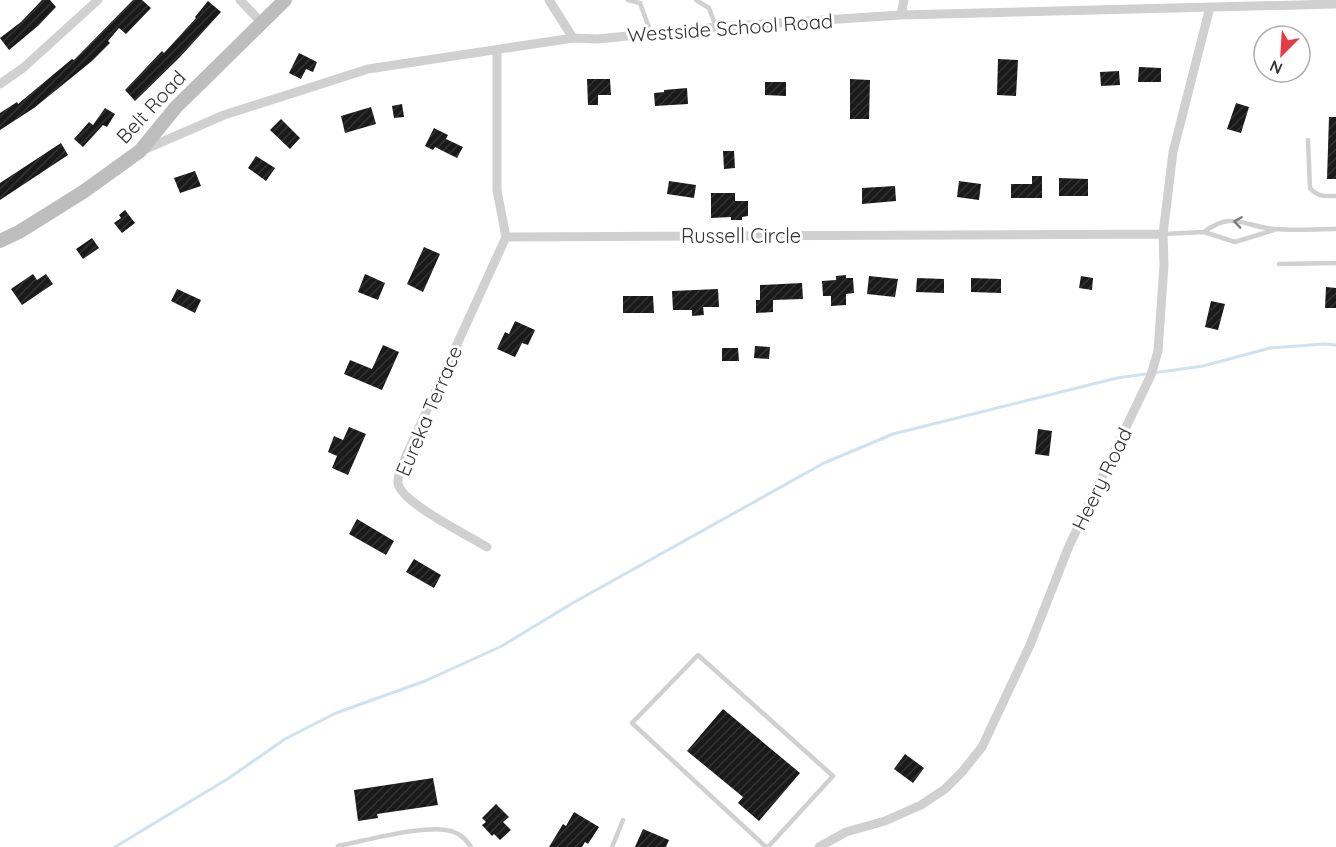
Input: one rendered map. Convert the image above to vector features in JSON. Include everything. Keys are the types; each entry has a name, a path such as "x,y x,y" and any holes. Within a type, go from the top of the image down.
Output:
{"street":[{"path":"0,84 23,68 98,0"},
{"path":"240,0 261,22"},
{"path":"549,0 573,39"},
{"path":"901,15 904,0"},
{"name":"Belt Road","path":"0,241 19,232 83,192 140,151 176,107 278,2"},
{"name":"Westside School Road","path":"140,151 224,115 368,69 573,39 598,39 716,27 901,15 1336,4"},
{"name":"Heery Road","path":"819,847 846,832 885,822 921,805 945,789 982,747 1030,645 1070,546 1151,375 1158,351 1164,234 1173,152 1210,7"},
{"path":"497,50 497,190 506,237"},
{"name":"Russell Circle","path":"506,237 1164,234"},
{"name":"Eureka Terrace","path":"487,547 420,508 401,492 398,482 405,456 506,237"}],"lane":[{"path":"628,0 640,3 651,33"},
{"path":"696,0 709,8 716,27"},
{"path":"1308,140 1310,188 1315,194 1321,196 1336,196"},
{"path":"1204,232 1215,224 1232,220 1274,230 1336,229"},
{"path":"1164,234 1204,232 1235,243 1274,230"},
{"path":"1279,264 1336,263"},
{"path":"698,655 833,776 767,847 632,723 698,655"},
{"path":"612,847 623,820"},
{"path":"338,846 431,828 452,831 465,838 471,847"}],"building":[{"path":"42,0 50,0 56,7 38,26 9,50 0,38 21,22"},
{"path":"133,0 142,0 151,8 126,34 119,28 108,41 110,43 92,61 34,108 0,130 0,113 17,102 18,104 72,59 74,60"},
{"path":"208,1 221,12 135,101 125,90 162,51 164,53 196,18"},
{"path":"299,53 317,62 313,72 306,69 301,79 289,73"},
{"path":"998,59 1018,60 1016,96 997,95"},
{"path":"1139,67 1161,68 1161,82 1138,82"},
{"path":"1119,71 1120,85 1101,86 1100,72"},
{"path":"587,79 610,79 611,95 598,95 598,105 588,105"},
{"path":"850,79 870,80 869,119 850,119"},
{"path":"765,82 786,82 786,96 765,95"},
{"path":"687,88 688,104 655,106 654,93"},
{"path":"1236,103 1249,107 1241,133 1227,129"},
{"path":"402,104 404,117 394,118 392,106"},
{"path":"371,107 376,124 345,133 341,116"},
{"path":"105,108 115,114 107,127 103,125 83,147 74,139 89,122 93,125"},
{"path":"1329,117 1336,117 1336,179 1327,179"},
{"path":"281,119 300,138 290,149 270,130"},
{"path":"434,128 448,135 446,139 463,147 457,158 435,147 433,150 425,146"},
{"path":"61,143 68,155 0,200 0,183"},
{"path":"723,151 734,151 735,168 724,169"},
{"path":"256,156 275,168 266,181 248,168"},
{"path":"195,171 201,186 180,193 174,178"},
{"path":"1032,176 1042,176 1042,198 1011,198 1011,184 1032,184"},
{"path":"1059,178 1088,179 1088,196 1059,196"},
{"path":"669,181 696,185 694,198 667,194"},
{"path":"959,181 981,184 979,200 957,197"},
{"path":"895,186 896,201 862,204 862,188"},
{"path":"711,193 735,193 735,201 748,201 748,216 742,217 742,220 731,220 731,217 711,218"},
{"path":"125,210 135,223 122,233 114,223 121,218 119,215"},
{"path":"92,238 99,248 83,259 76,249"},
{"path":"424,247 440,254 423,292 407,284"},
{"path":"33,274 37,280 46,274 53,284 22,305 11,289"},
{"path":"365,274 385,283 378,300 358,292"},
{"path":"846,275 846,278 853,278 854,293 846,294 846,305 831,306 831,296 823,296 822,281 836,280 836,276"},
{"path":"869,276 898,279 895,297 867,294"},
{"path":"1081,276 1093,278 1092,290 1079,288"},
{"path":"917,278 944,279 944,293 916,292"},
{"path":"971,278 1001,279 1001,293 971,292"},
{"path":"802,283 803,299 773,300 773,312 756,313 756,300 760,300 760,285"},
{"path":"1326,287 1336,288 1336,308 1325,308"},
{"path":"177,289 201,300 195,313 171,301"},
{"path":"718,289 719,307 703,307 704,315 692,316 692,310 673,310 672,291"},
{"path":"623,296 653,296 654,313 623,313"},
{"path":"1211,301 1225,304 1218,330 1205,327"},
{"path":"515,321 535,330 528,345 522,343 515,357 497,349 505,332 509,334"},
{"path":"383,345 399,352 382,390 344,374 350,360 372,369"},
{"path":"755,346 770,347 769,359 754,358"},
{"path":"722,348 738,348 739,361 722,361"},
{"path":"349,427 366,434 348,475 332,468 337,456 328,452 334,436 343,440"},
{"path":"1038,429 1052,431 1049,456 1035,454"},
{"path":"357,519 394,541 386,555 349,534"},
{"path":"414,559 441,575 434,588 406,572"},
{"path":"723,709 800,773 759,821 738,803 743,797 687,751"},
{"path":"905,754 924,768 913,783 894,769"},
{"path":"433,778 438,805 377,814 378,818 358,821 354,790"},
{"path":"496,804 509,817 503,822 511,830 500,840 494,834 492,836 482,825 486,822 482,818"},
{"path":"574,812 599,827 588,844 585,842 582,847 549,847 563,824 566,826"},
{"path":"643,829 669,840 666,847 635,847"}],"waterway":[{"path":"115,847 229,778 285,739 336,713 425,681 502,646 571,604 824,463 893,434 1117,378 1203,366 1270,348 1336,345"}]}
